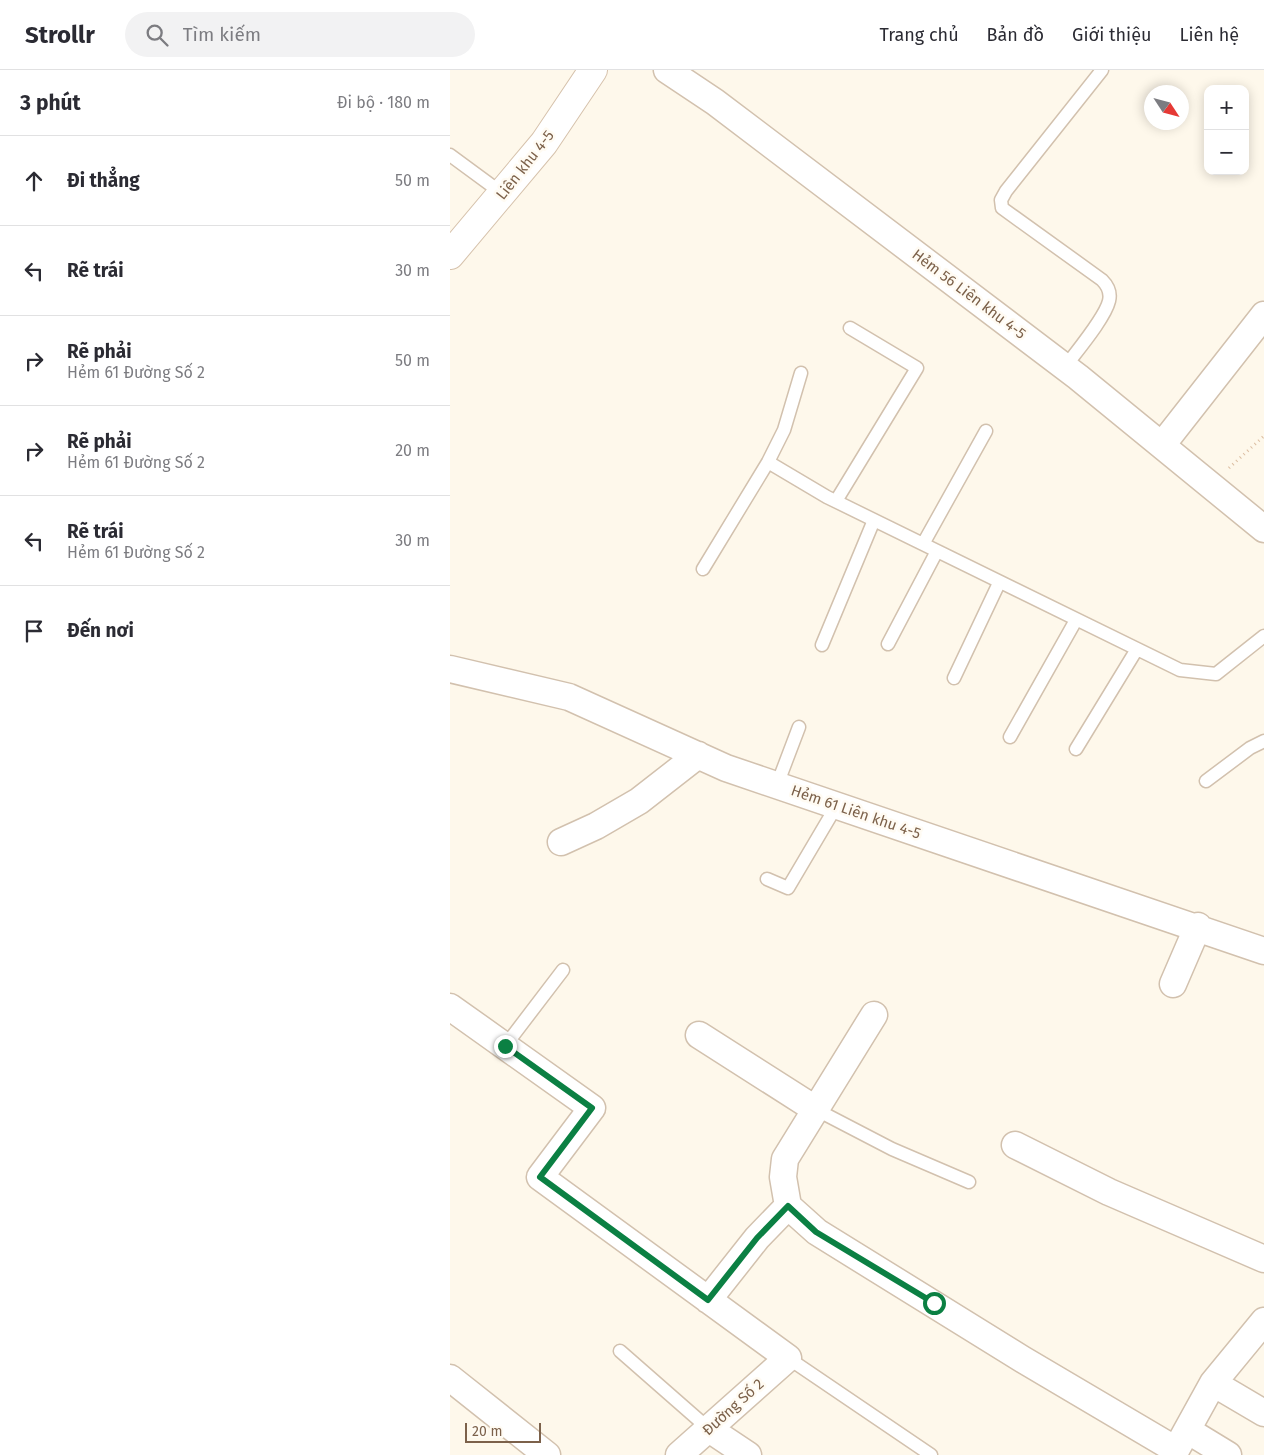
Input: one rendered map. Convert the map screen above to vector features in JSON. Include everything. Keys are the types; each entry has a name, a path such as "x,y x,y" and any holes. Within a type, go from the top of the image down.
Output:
{"street":[{"name":"Liên khu 4-5","path":"454,245 503,194 544,143 593,70"},
{"name":"Hẻm 56 Liên khu 4-5","path":"667,70 715,102 1066,367 1264,529"},
{"path":"1162,445 1255,334 1264,315"},
{"name":"Hẻm 61 Liên khu 4-5","path":"450,669 569,697 726,768 1198,926 1264,951"},
{"path":"561,842 596,826 639,801 698,755"},
{"path":"1173,984 1198,926"},
{"path":"450,1007 592,1108 540,1177 788,1358"},
{"path":"874,1015 784,1159 783,1177 788,1206 816,1232 1022,1359 1176,1450 1213,1384 1264,1321"},
{"path":"699,1035 816,1109"},
{"path":"1015,1145 1110,1192 1264,1259"},
{"path":"708,1300 757,1238 788,1206"},
{"name":"Đường Số 2","path":"679,1455 788,1358"},
{"path":"450,1378 547,1455"},
{"path":"1213,1384 1264,1413"},
{"path":"709,1429 748,1455"},
{"path":"1187,1430 1228,1455"}],"lane":[{"path":"1066,367 1109,301 1109,288 1102,280 1002,208 1001,200 1006,191 1102,70"},
{"path":"450,155 503,194"},
{"path":"836,501 917,368 850,328"},
{"path":"703,569 768,462 784,430 800,373"},
{"path":"923,544 986,431"},
{"path":"768,462 836,501 1180,670 1216,674 1264,636"},
{"path":"822,645 874,520"},
{"path":"888,644 937,551"},
{"path":"954,678 1000,583"},
{"path":"1010,737 1076,620"},
{"path":"1076,748 1137,649"},
{"path":"777,785 799,727"},
{"path":"1206,781 1250,748 1264,742"},
{"path":"767,880 788,888 837,805"},
{"path":"505,1046 562,970"},
{"path":"816,1109 892,1148 969,1182"},
{"path":"620,1351 709,1429"},
{"path":"788,1358 931,1455"}],"path":[{"path":"1215,489 1229,468 1264,436"}],"route":[{"path":"505,1046 592,1108 540,1177 708,1300 757,1238 788,1206 816,1232 934,1303"}]}
